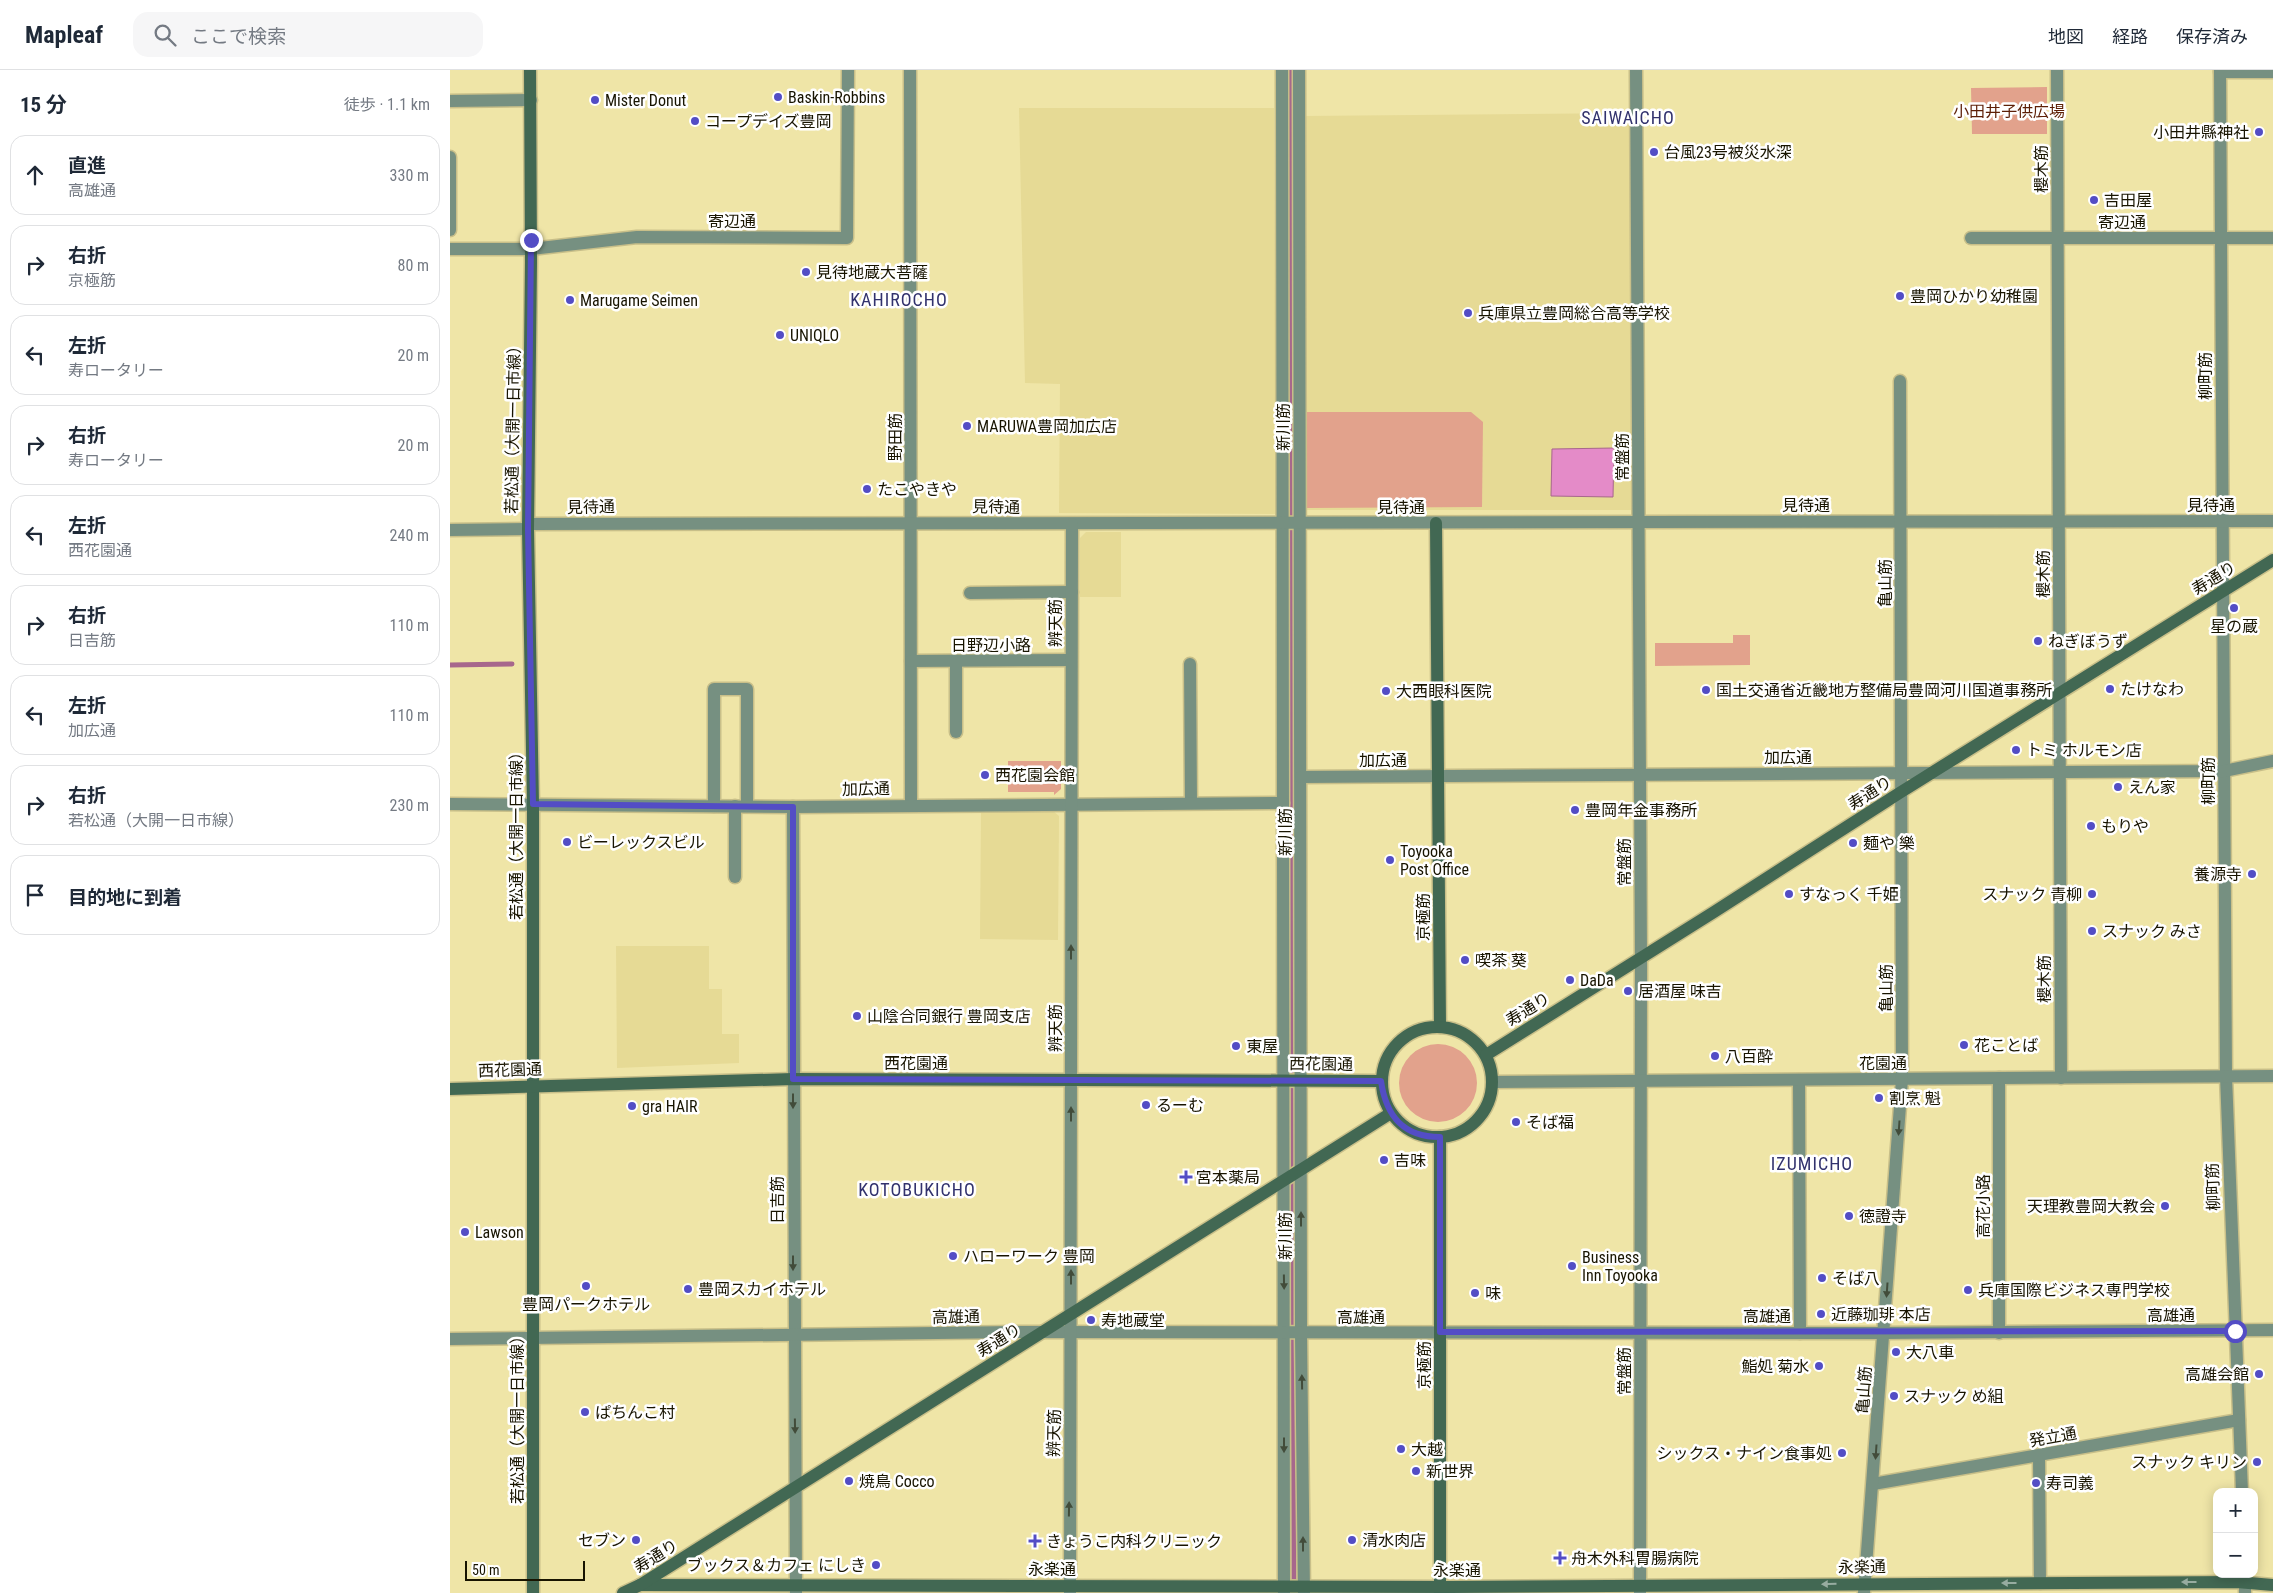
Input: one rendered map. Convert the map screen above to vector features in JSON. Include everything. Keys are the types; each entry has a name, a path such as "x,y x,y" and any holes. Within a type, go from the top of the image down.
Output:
{"street":[{"name":"若松通（大開一日市線）","path":"530,70 531,249 528,527 533,804 533,1593"},
{"name":"寄辺通","path":"450,249 531,249 637,237 847,238 848,70"},
{"name":"野田筋","path":"910,70 911,805"},
{"name":"新川筋","path":"1282,70 1282,1079 1285,1588"},
{"name":"新川筋","path":"1299,70 1303,1588"},
{"name":"常盤筋","path":"1636,70 1641,958 1640,1589"},
{"name":"櫻木筋","path":"2057,70 2061,1078"},
{"path":"2220,71 2273,72"},
{"name":"柳町筋","path":"2220,71 2226,1076 2242,1488"},
{"path":"450,101 531,100"},
{"path":"450,157 450,230"},
{"name":"寄辺通","path":"1971,238 2273,238"},
{"name":"亀山筋","path":"1864,1588 1902,1079 1900,380"},
{"name":"見待通","path":"450,530 528,527 911,522 1072,524 2273,521"},
{"name":"京極筋","path":"1436,523 1440,1027"},
{"name":"辨天筋","path":"1070,1589 1072,524"},
{"name":"寿通り","path":"1486,1055 1901,792 2273,560"},
{"path":"970,593 1072,592"},
{"name":"日野辺小路","path":"911,661 1071,660"},
{"path":"956,661 956,732"},
{"path":"1190,664 1191,802"},
{"path":"714,806 714,689 747,689 735,877"},
{"name":"加広通","path":"1301,777 2224,771 2273,761"},
{"name":"加広通","path":"450,804 793,807 1283,802"},
{"name":"日吉筋","path":"793,807 793,1335 796,1589"},
{"path":"1440,1027 1451,1028 1466,1035 1479,1046 1486,1055 1491,1068 1493,1082 1489,1103 1477,1120 1461,1132 1431,1137 1412,1132 1404,1127 1391,1113 1384,1098 1381,1081 1386,1059 1399,1041 1418,1030 1440,1027"},
{"name":"花園通","path":"1493,1082 2273,1076"},
{"name":"高花小路","path":"1998,1078 1999,1333"},
{"name":"西花園通","path":"450,1088 793,1079 1282,1079 1381,1081"},
{"path":"1799,1080 1800,1333"},
{"name":"寿通り","path":"623,1593 640,1585 796,1488 1391,1113"},
{"name":"京極筋","path":"1440,1137 1440,1590"},
{"name":"高雄通","path":"450,1339 1042,1332 1285,1334 1440,1332 1999,1333 2273,1330"},
{"name":"発立通","path":"1873,1484 2239,1420"},
{"path":"2039,1456 2040,1583"},
{"name":"永楽通","path":"640,1585 796,1589 1303,1588 1440,1590 1940,1588 2040,1583 2245,1583 2273,1585"}],"shaded area":[{"path":"1019,108 1274,108 1276,514 1059,513 1060,384 1025,383"},
{"name":"兵庫県立豊岡総合高等学校","path":"1631,113 1634,510 1304,510 1304,116"},
{"path":"1614,448 1613,497 1551,496 1552,449"},
{"path":"1086,532 1121,532 1121,597 1080,597 1080,538"},
{"path":"981,811 1053,811 1059,816 1058,940 980,939"},
{"path":"616,946 709,946 709,989 722,989 722,1034 739,1034 739,1063 617,1068"}],"green space":[{"name":"小田井子供広場","path":"2047,87 2047,134 1972,134 1971,88"},
{"path":"1307,412 1471,412 1483,422 1482,507 1307,508"},
{"path":"1733,635 1750,635 1750,665 1655,666 1655,643 1733,643"},
{"path":"1008,761 1061,761 1061,789 1054,795 1054,792 1008,792"},
{"path":"1430,1044 1446,1044 1460,1050 1471,1061 1477,1075 1477,1091 1471,1105 1460,1116 1446,1122 1430,1122 1416,1116 1405,1105 1399,1091 1399,1075 1405,1061 1416,1050"}],"waterway":[{"path":"1290,70 1294,1593"},
{"path":"450,665 512,664"}],"place":[{"name":"Baskin-Robbins","path":"778,97"},
{"name":"Mister Donut","path":"595,100"},
{"name":"コープデイズ豊岡","path":"695,121"},
{"name":"小田井縣神社","path":"2259,132"},
{"name":"台風23号被災水深","path":"1654,152"},
{"name":"吉田屋","path":"2094,200"},
{"name":"見待地蔵大菩薩","path":"806,272"},
{"name":"豊岡ひかり幼稚園","path":"1900,296"},
{"name":"Marugame Seimen","path":"570,300"},
{"name":"兵庫県立豊岡総合高等学校","path":"1468,313"},
{"name":"UNIQLO","path":"780,335"},
{"name":"MARUWA豊岡加広店","path":"967,426"},
{"name":"たこやきや","path":"867,489"},
{"name":"星の蔵","path":"2234,608"},
{"name":"ねぎぼうず","path":"2038,641"},
{"name":"たけなわ","path":"2110,689"},
{"name":"国土交通省近畿地方整備局豊岡河川国道事務所","path":"1706,690"},
{"name":"大西眼科医院","path":"1386,691"},
{"name":"トミ ホルモン店","path":"2016,750"},
{"name":"西花園会館","path":"985,775"},
{"name":"えん家","path":"2118,787"},
{"name":"豊岡年金事務所","path":"1575,810"},
{"name":"もりや","path":"2091,826"},
{"name":"ビーレックスビル","path":"567,842"},
{"name":"麺や 樂","path":"1853,843"},
{"name":"Toyooka Post Office","path":"1390,860"},
{"name":"養源寺","path":"2252,874"},
{"name":"すなっく 千姫","path":"1789,894"},
{"name":"スナック 青柳","path":"2092,894"},
{"name":"スナック みさ","path":"2092,931"},
{"name":"喫茶 葵","path":"1465,960"},
{"name":"DaDa","path":"1570,980"},
{"name":"居酒屋 味吉","path":"1628,991"},
{"name":"山陰合同銀行 豊岡支店","path":"857,1016"},
{"name":"花ことば","path":"1964,1045"},
{"name":"東屋","path":"1236,1046"},
{"name":"八百酔","path":"1715,1056"},
{"name":"割烹 魁","path":"1879,1098"},
{"name":"るーむ","path":"1146,1105"},
{"name":"gra HAIR","path":"632,1106"},
{"name":"そば福","path":"1516,1122"},
{"name":"吉味","path":"1384,1160"},
{"name":"宮本薬局","path":"1186,1177"},
{"name":"天理教豊岡大教会","path":"2165,1206"},
{"name":"徳證寺","path":"1849,1216"},
{"name":"Lawson","path":"465,1232"},
{"name":"ハローワーク 豊岡","path":"953,1256"},
{"name":"Business Inn Toyooka","path":"1572,1266"},
{"name":"そば八","path":"1822,1278"},
{"name":"豊岡パークホテル","path":"586,1286"},
{"name":"豊岡スカイホテル","path":"688,1289"},
{"name":"兵庫国際ビジネス専門学校","path":"1968,1290"},
{"name":"味","path":"1475,1293"},
{"name":"近藤珈琲 本店","path":"1821,1314"},
{"name":"寿地蔵堂","path":"1091,1320"},
{"name":"大八車","path":"1896,1352"},
{"name":"鮨処 菊水","path":"1819,1366"},
{"name":"高雄会館","path":"2259,1374"},
{"name":"スナック め組","path":"1894,1396"},
{"name":"ぱちんこ村","path":"585,1412"},
{"name":"大越","path":"1401,1449"},
{"name":"シックス・ナイン食事処","path":"1842,1453"},
{"name":"スナック キリン","path":"2257,1462"},
{"name":"新世界","path":"1416,1471"},
{"name":"焼鳥 Cocco","path":"849,1481"},
{"name":"寿司義","path":"2036,1483"},
{"name":"セブン","path":"636,1540"},
{"name":"清水肉店","path":"1352,1540"},
{"name":"きょうこ内科クリニック","path":"1035,1541"},
{"name":"舟木外科胃腸病院","path":"1560,1558"},
{"name":"ブックス＆カフェ にしき","path":"876,1565"}],"district":[{"name":"SAIWAICHO","path":"1628,117"},
{"name":"KAHIROCHO","path":"899,299"},
{"name":"IZUMICHO","path":"1812,1163"},
{"name":"KOTOBUKICHO","path":"917,1189"}],"route":[{"path":"531,240 528,529 533,804 793,807 793,1079 1282,1079 1381,1081 1384,1098 1397,1121 1412,1132 1422,1136 1440,1137 1440,1332 1999,1333 2235,1331"}]}
